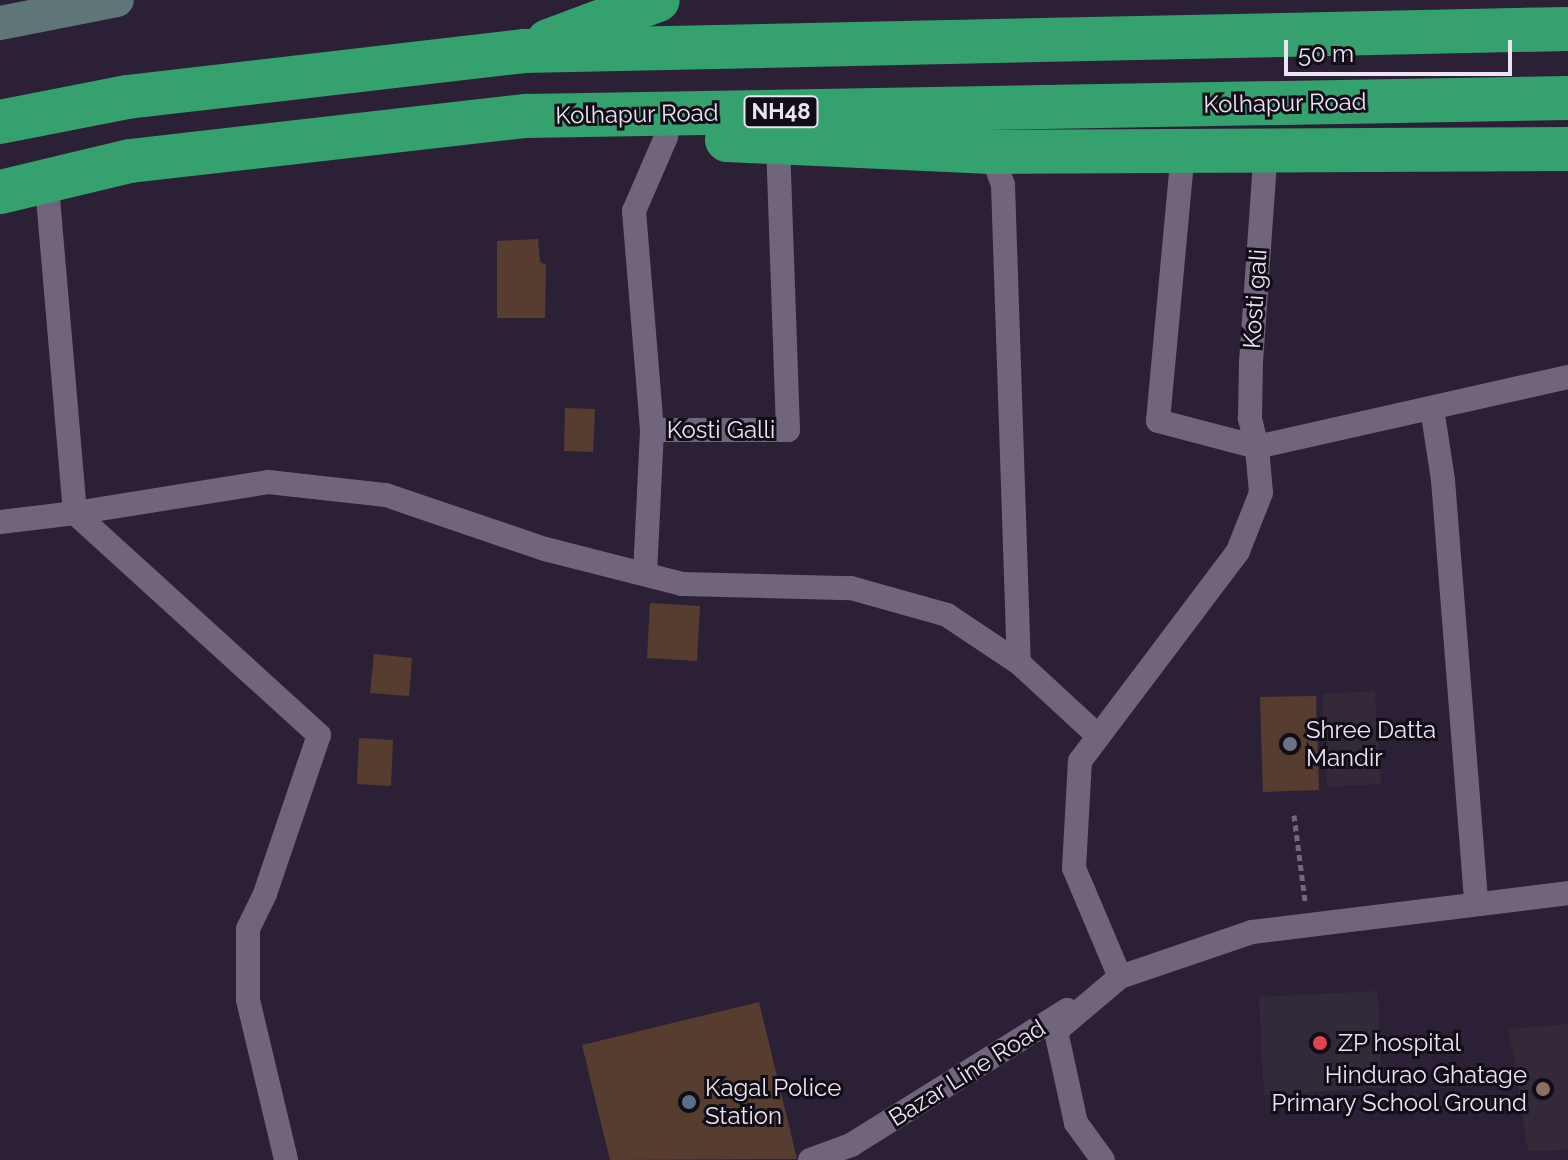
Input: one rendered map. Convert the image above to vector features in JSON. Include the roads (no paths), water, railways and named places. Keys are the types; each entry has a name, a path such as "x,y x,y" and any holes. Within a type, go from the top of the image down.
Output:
{"highway":[{"path":"524,51 658,0"},
{"path":"0,122 127,97 524,51 1568,29"},
{"name":"Kolhapur Road","path":"0,192 47,184 130,161 526,116 1568,98"},
{"path":"596,115 666,137 991,152 1568,149"}],"street":[{"path":"4,15 117,0"},
{"path":"652,430 634,211 666,137"},
{"name":"Kosti Galli","path":"645,574 652,430 788,430 778,142"},
{"name":"Kosti gali","path":"1120,977 1074,868 1080,761 1238,551 1261,493 1257,447 1250,418 1266,150"},
{"path":"1183,151 1158,421 1257,447 1568,377"},
{"path":"991,152 1003,185 1019,663"},
{"path":"47,184 75,513 319,735 265,894 248,929 248,1000 286,1160"},
{"path":"1432,408 1444,495 1476,904"},
{"path":"0,522 268,482 386,495 545,549 682,584 851,588 947,615 1019,663 1098,736"},
{"path":"1103,1160 1076,1123 1056,1031 1120,977 1252,932 1568,893"},
{"name":"Bazar Line Road","path":"821,1158 851,1145 1120,977"}],"place":[{"name":"Shree Datta Mandir","path":"1290,744"},
{"name":"ZP hospital","path":"1320,1043"},
{"name":"Hindurao Ghatage Primary School Ground","path":"1543,1089"},
{"name":"Kagal Police Station","path":"689,1102"}]}
